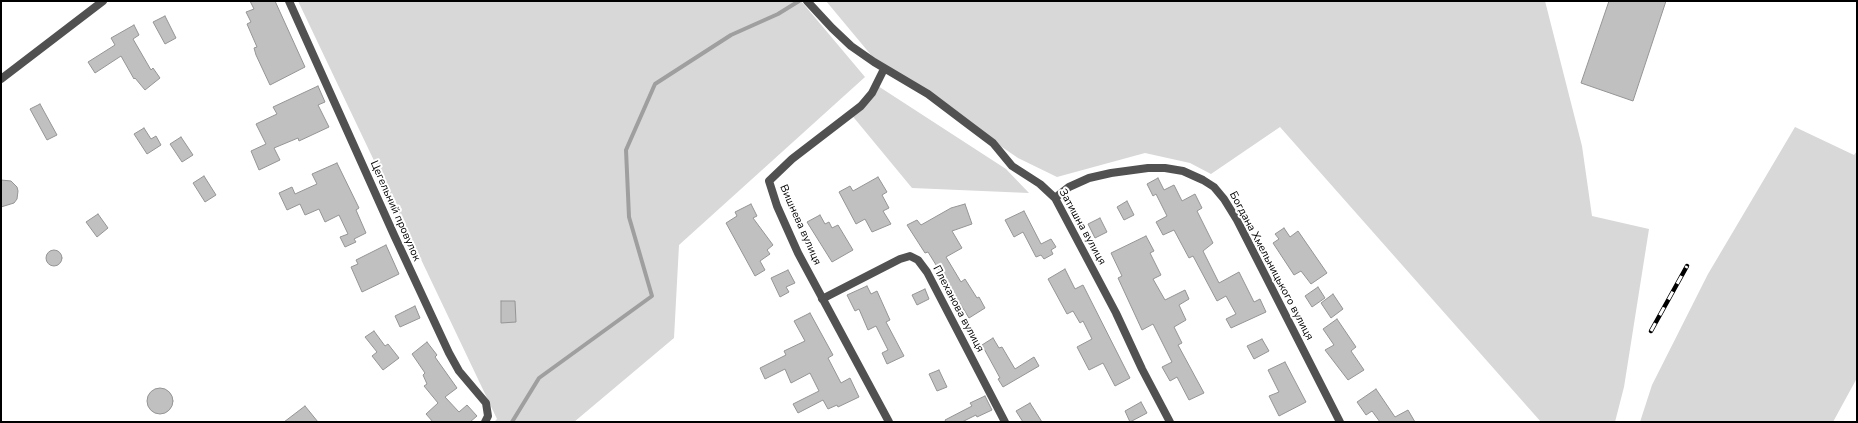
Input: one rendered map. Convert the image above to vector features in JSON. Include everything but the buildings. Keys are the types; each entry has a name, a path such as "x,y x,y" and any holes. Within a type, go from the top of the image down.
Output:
{"street":[{"path":"1,79 104,1"},
{"name":"Цегельний провулок","path":"289,1 449,353 459,371 486,403 488,416 485,422"},
{"name":"Затишна вулиця","path":"807,1 832,28 862,54 884,69 928,94 993,143 1012,166 1040,184 1055,198 1116,313 1142,369 1170,422"},
{"name":"Вишнева вулиця","path":"884,69 872,93 861,106 792,159 769,181 782,218 822,299 889,422"},
{"name":"Богдана Хмельницького вулиця","path":"1055,198 1069,187 1089,178 1125,170 1148,168 1165,168 1183,171 1214,187 1224,199 1237,220 1340,422"},
{"name":"Плеханова вулиця","path":"822,299 900,259 910,256 918,260 927,272 1005,422"}],"shaded area":[{"path":"298,1 801,1 865,77 679,245 674,338 574,422 494,422 497,419"},
{"path":"826,1 1545,1 1582,146 1592,216 1649,229 1624,387 1615,422 1541,422 1280,127 1211,174 1190,163 1145,153 1057,177 1018,158 876,61"},
{"path":"878,86 1006,169 1029,193 912,188 850,113"},
{"path":"1795,127 1854,155 1857,151 1857,378 1833,422 1640,422 1652,385 1708,274"}],"waterway":[{"path":"512,422 539,378 652,296 629,217 626,150 655,84 731,35 778,14 799,1"}],"railway":[{"path":"1651,331 1687,266"}]}
